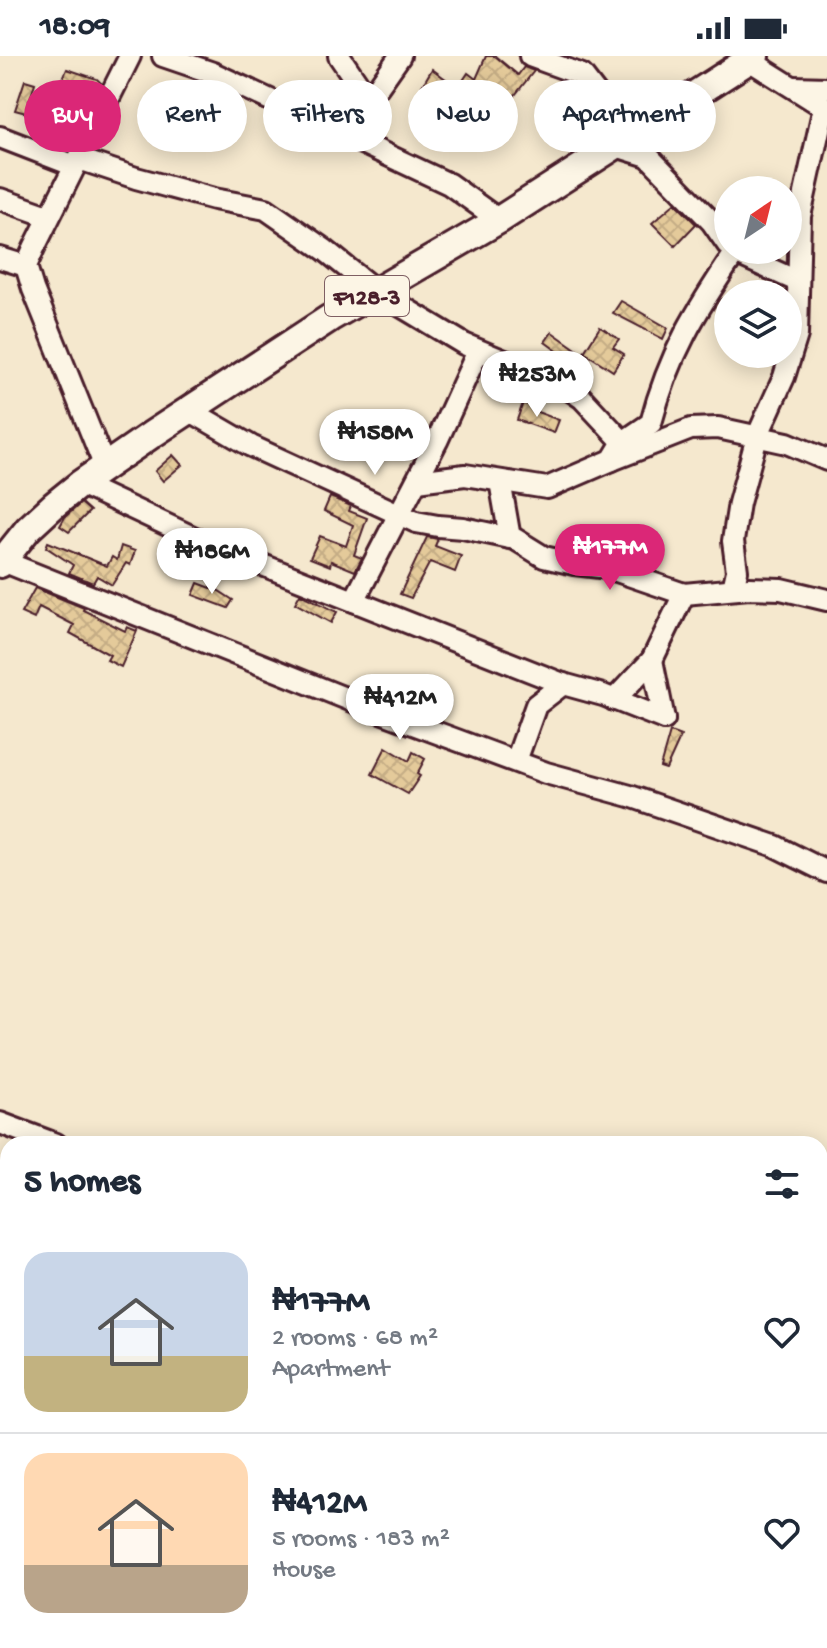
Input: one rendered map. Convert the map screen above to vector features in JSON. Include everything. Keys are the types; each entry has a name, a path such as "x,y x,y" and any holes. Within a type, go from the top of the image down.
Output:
{"main road":[{"name":"F128-3","path":"716,80 751,57"},
{"name":"F128-3","path":"1,562 28,529 80,484 189,410 330,318 499,220 606,152"}],"street":[{"path":"105,467 26,266 48,216 130,56"},
{"path":"163,56 213,73 263,96"},
{"path":"339,56 356,80"},
{"path":"383,80 400,56"},
{"path":"530,56 582,75 585,80"},
{"path":"751,57 794,87 826,102 800,216 797,280"},
{"path":"0,137 77,163 214,199 266,209 376,291 478,351 566,387 582,398 618,451"},
{"path":"382,152 449,184 499,220"},
{"path":"641,152 714,225"},
{"path":"0,199 48,216"},
{"path":"0,258 26,266"},
{"path":"618,451 651,423 658,394 690,320 723,264"},
{"path":"762,264 795,280"},
{"path":"354,601 417,481 478,351"},
{"path":"733,589 737,571 733,541 739,503 757,437 787,368"},
{"path":"189,410 213,427 251,446 416,522 510,538 544,557 608,568 684,594 733,589 781,589 827,600"},
{"path":"417,481 465,475 547,488 618,451 691,429 718,428 787,443 827,460"},
{"path":"500,481 510,538"},
{"path":"80,484 197,539 563,684 664,719 652,660"},
{"path":"1,562 356,702 546,773 657,805 775,846 827,872"},
{"path":"614,700 652,660 684,594"},
{"path":"523,668 536,705"},
{"path":"516,761 536,705 563,684"},
{"path":"0,1123 35,1136"}],"building":[{"path":"486,56 495,56 518,75 524,67 534,71 518,91 518,80 463,80 468,73 476,79"},
{"path":"67,69 98,80 62,80"},
{"path":"432,69 447,80 426,80"},
{"path":"24,83 24,112 15,110"},
{"path":"675,203 696,224 675,246 652,223"},
{"path":"621,301 668,328 663,339 613,313"},
{"path":"600,327 619,339 613,347 624,354 613,371 584,352"},
{"path":"552,332 576,349 568,359 545,342"},
{"path":"523,403 533,406 532,410 559,420 554,433 517,420"},
{"path":"173,455 182,465 163,481 155,471"},
{"path":"330,497 351,506 349,511 367,518 354,555 362,558 355,571 331,561 330,566 310,558 320,536 346,546 353,525 324,511"},
{"path":"81,503 90,511 69,532 60,526"},
{"path":"427,537 438,539 435,546 461,556 455,572 430,562 411,598 400,594"},
{"path":"48,542 107,566 112,557 117,560 121,546 135,551 130,565 126,563 112,585 97,576 93,583 69,573 73,565 46,547"},
{"path":"198,583 233,600 228,608 193,595"},
{"path":"35,588 84,608 125,631 127,627 137,631 121,667 107,660 110,655 70,633 74,625 39,607 34,619 21,613"},
{"path":"300,594 337,612 331,623 295,603"},
{"path":"670,732 681,736 666,769 660,767"},
{"path":"386,747 409,761 413,752 425,759 417,774 420,776 408,794 372,774"}]}
